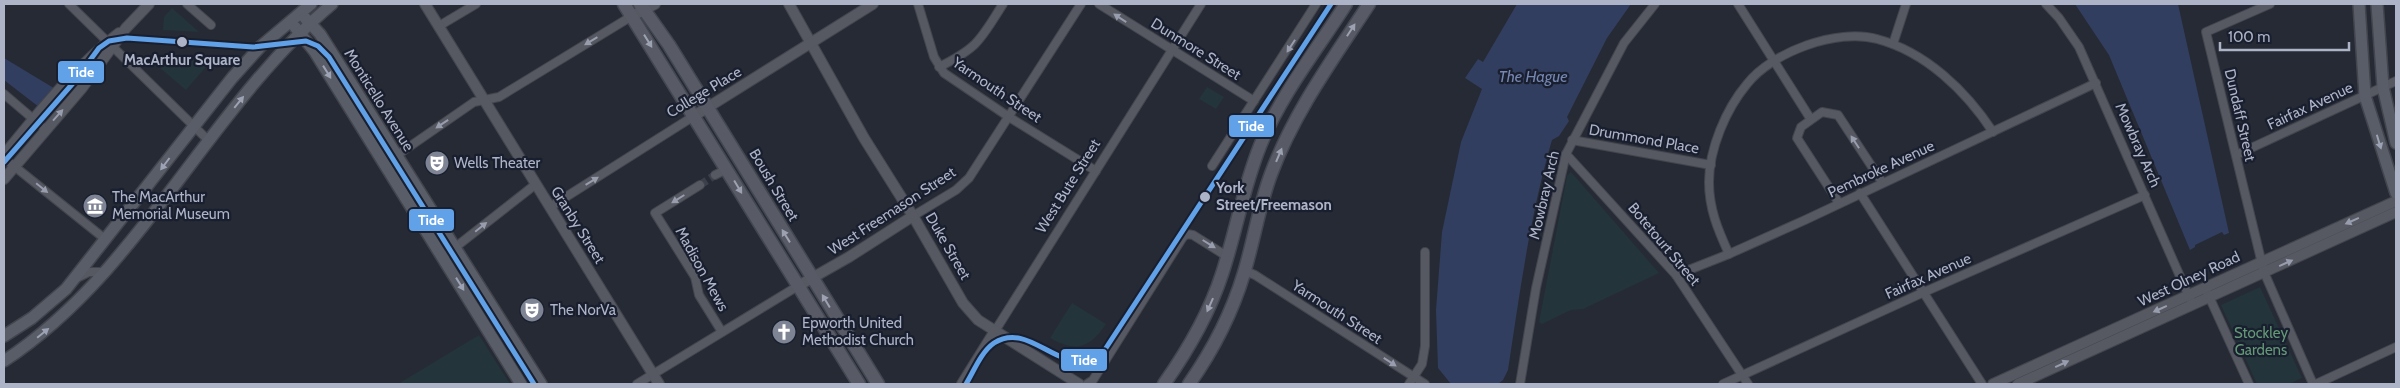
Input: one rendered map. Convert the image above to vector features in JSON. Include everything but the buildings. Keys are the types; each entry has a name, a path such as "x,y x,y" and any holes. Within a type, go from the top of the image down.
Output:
{"main road":[{"path":"4,336 44,309 72,282 248,59 310,4"},
{"path":"4,361 58,320 103,272 174,187 257,80 300,32 332,4"},
{"path":"624,4 694,116 721,172 798,286 859,384"},
{"path":"1164,384 1202,323 1228,257 1246,185 1268,129 1289,90 1346,4"},
{"path":"1189,384 1221,331 1245,271 1267,187 1289,133 1308,97 1369,4"},
{"path":"2359,4 2364,96 2396,192"},
{"path":"2378,4 2383,87 2396,142"},
{"name":"Boush Street","path":"647,6 878,384"},
{"name":"Monticello Avenue","path":"300,12 320,34 541,384"},
{"name":"Monticello Avenue","path":"290,21 315,52 522,384"}],"street":[{"path":"69,4 209,140"},
{"path":"4,178 82,88 111,44 149,4"},
{"path":"187,4 211,25"},
{"name":"Granby Street","path":"425,4 659,384"},
{"path":"439,26 476,4"},
{"name":"Duke Street","path":"788,4 864,138 913,216 963,303 978,320 1079,384"},
{"name":"College Place","path":"550,207 874,4"},
{"name":"Yarmouth Street","path":"918,4 934,58 939,67 959,85 1096,171"},
{"path":"939,67 972,49 980,41 1003,4"},
{"name":"West Freemason Street","path":"637,384 849,257 956,190 970,178 1081,4"},
{"name":"Dunmore Street","path":"1099,4 1254,101"},
{"name":"West Bute Street","path":"962,384 1201,4"},
{"path":"1212,166 1316,4"},
{"name":"Mowbray Arch","path":"1520,384 1536,288 1566,154 1624,43 1655,4"},
{"path":"1738,4 1810,118"},
{"path":"1893,44 1906,4"},
{"name":"Mowbray Arch","path":"2046,4 2060,18 2079,47 2190,300"},
{"name":"Dundaff Street","path":"2262,267 2206,32 2270,4"},
{"path":"396,156 474,102 499,97 647,6"},
{"path":"1729,254 1712,218 1709,181 1713,153 1726,119 1747,83 1774,61 1811,43 1841,36 1876,38 1893,44 1912,54 1954,84 1993,132"},
{"path":"105,240 4,156 34,118 99,49 111,44"},
{"name":"Fairfax Avenue","path":"2236,155 2396,81"},
{"name":"Pembroke Avenue","path":"1676,275 1729,254 2096,83"},
{"path":"4,94 45,129"},
{"path":"1839,203 1798,138 1800,127 1810,118 1822,112 1838,115 1882,182"},
{"name":"Drummond Place","path":"1572,140 1711,165"},
{"name":"Botetourt Street","path":"1566,154 1676,275 1748,384"},
{"path":"443,257 536,184"},
{"name":"Madison Mews","path":"700,185 655,213 695,277 699,295 722,332"},
{"path":"1860,193 1922,293 1982,384"},
{"name":"Fairfax Avenue","path":"1723,384 1922,293 2145,195"},
{"name":"West Olney Road","path":"1994,384 2207,293 2396,201"},
{"name":"West Olney Road","path":"2262,267 2396,212"},
{"path":"1087,384 1093,380 1181,240 1189,234 1228,257"},
{"path":"1412,381 1422,364 1425,346 1425,252"},
{"path":"2262,267 2314,384 2396,347"},
{"name":"Yarmouth Street","path":"1245,271 1255,275 1412,381 1425,384"},
{"path":"72,282 89,272 103,272"},
{"path":"2207,293 2249,384"},
{"name":"West Olney Road","path":"2018,384 2190,300"}],"green space":[{"path":"172,8 199,32 163,30 164,17"},
{"path":"161,57 207,61 209,63 186,90 160,68"},
{"path":"1207,87 1224,97 1216,109 1199,99"},
{"path":"1571,172 1659,273 1583,309 1571,310 1542,324 1539,322 1567,176"},
{"name":"Stockley Gardens","path":"2260,287 2302,378 2289,384 2257,384 2221,305"},
{"path":"1072,303 1106,324 1094,338 1082,346 1067,346 1050,338"},
{"path":"479,335 510,384 398,384"}],"water":[{"name":"The Hague","path":"1517,4 1631,4 1607,38 1567,117 1569,121 1559,136 1552,140 1532,225 1508,370 1503,380 1498,384 1451,384 1438,368 1436,310 1442,232 1461,142 1482,89 1465,78 1478,59 1483,62"},
{"path":"2075,4 2178,4 2229,233 2224,235 2222,232 2195,245 2190,250 2109,55"},
{"path":"4,58 57,90 39,107 4,80"}],"tunnel":[{"path":"700,185 715,175"}],"transit line":[{"name":"Tide","path":"966,384 985,351 994,343 1006,338 1018,338 1029,341 1063,358 1075,361 1094,358 1104,351 1331,4"},
{"name":"Tide","path":"4,162 74,82 99,48 109,41 127,38 253,47 306,41 318,46 329,57 534,384"}],"place":[{"name":"MacArthur Square","path":"182,42"},
{"name":"Wells Theater","path":"437,163"},
{"name":"York Street/Freemason","path":"1205,197"},
{"name":"The MacArthur Memorial Museum","path":"95,206"},
{"name":"The NorVa","path":"532,310"},
{"name":"Epworth United Methodist Church","path":"784,332"}]}
